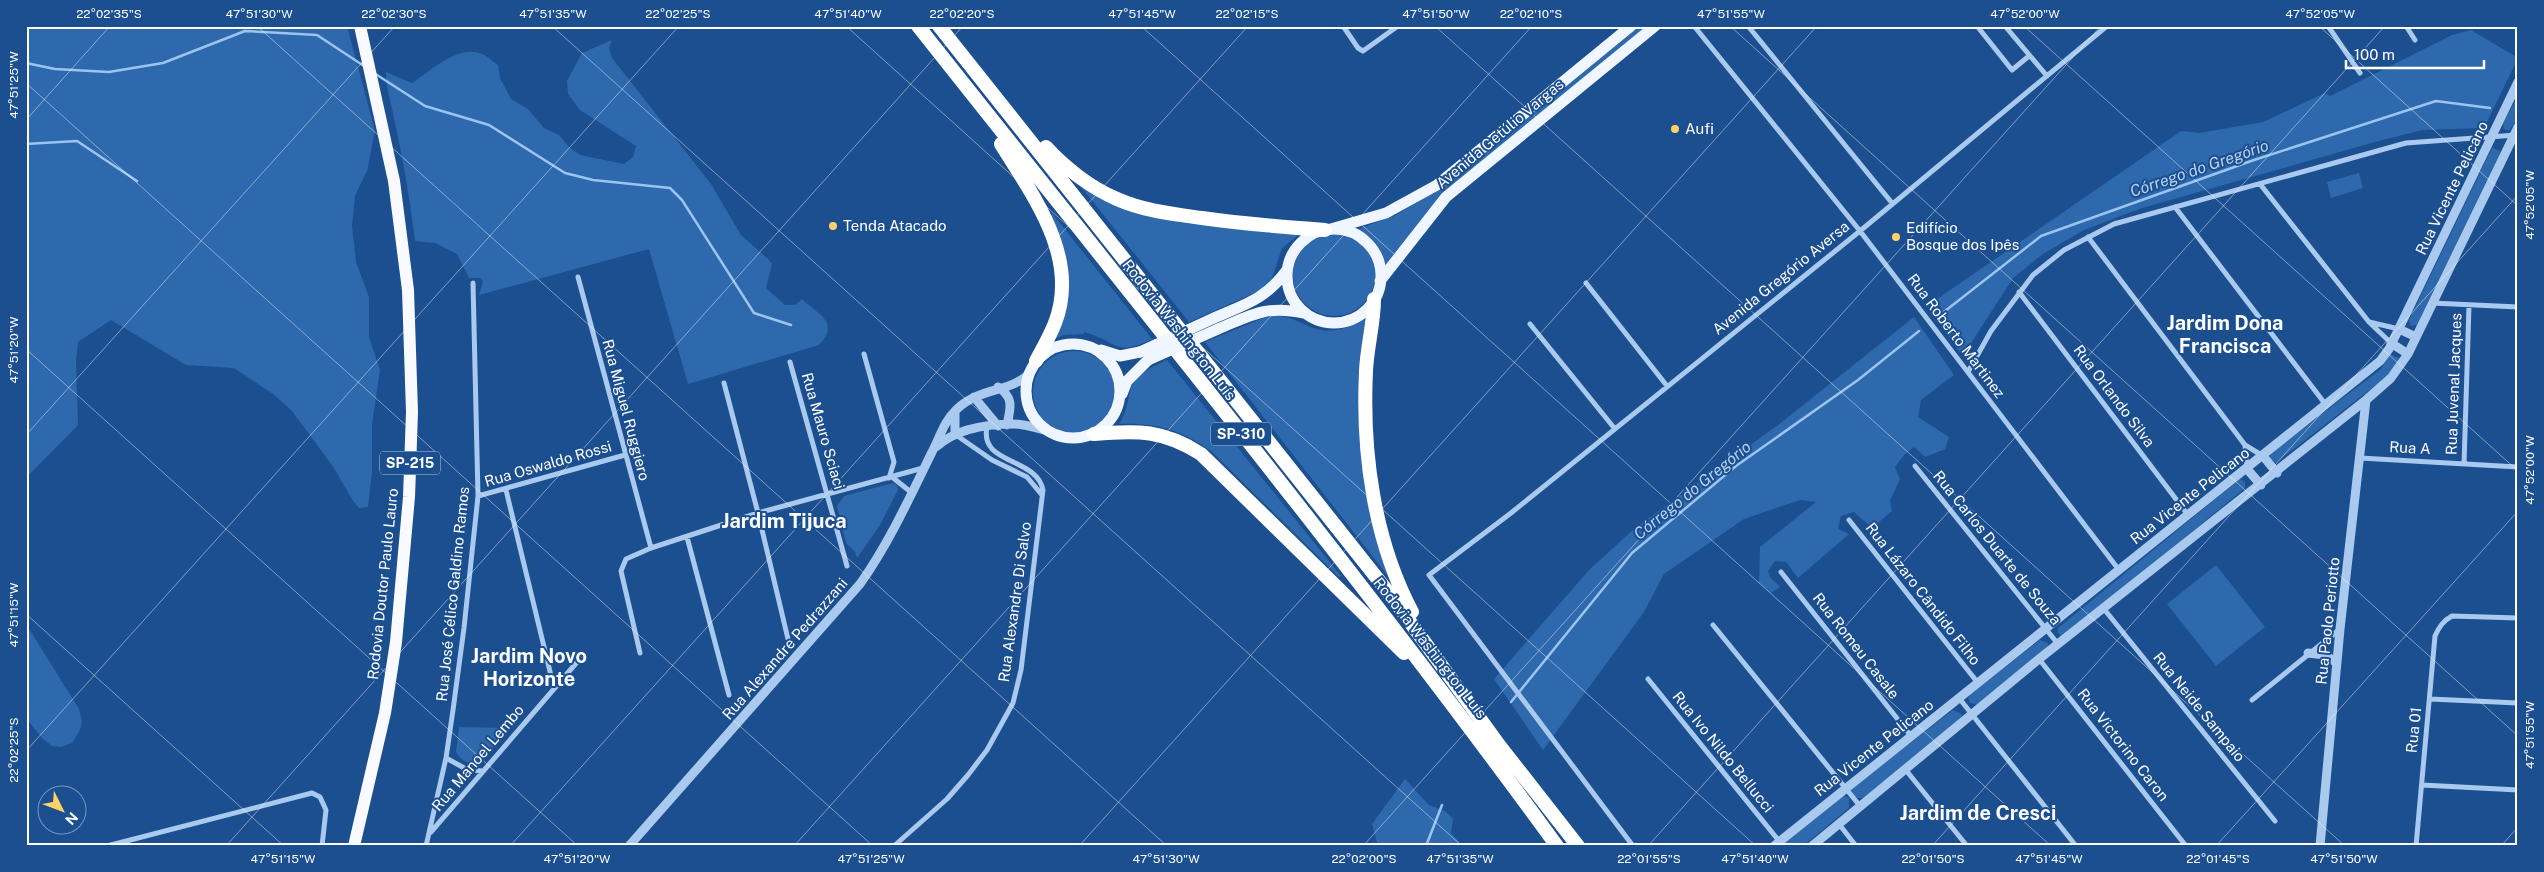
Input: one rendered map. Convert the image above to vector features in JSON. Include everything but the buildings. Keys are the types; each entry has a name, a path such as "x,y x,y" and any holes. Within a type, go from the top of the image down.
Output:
{"highway":[{"name":"Rodovia Doutor Paulo Lauro","path":"354,846 385,713 396,642 409,497 412,412 408,290 394,181 360,26"},
{"name":"Rodovia Washington Luís","path":"918,26 1358,582 1466,722 1557,846"},
{"name":"Rodovia Washington Luís","path":"940,26 1370,568 1438,664 1578,846"},
{"path":"975,72 1057,160 1116,198 1148,209 1175,214 1276,228 1328,229"},
{"path":"968,90 1044,216 1058,252 1062,287 1060,305 1055,322 1036,361"},
{"path":"1374,299 1374,313 1368,342 1365,400 1374,498 1388,554 1402,594 1438,664"},
{"path":"1094,434 1127,431 1159,434 1187,445 1201,454 1400,650 1466,722"}],"main road":[{"name":"Avenida Getúlio Vargas","path":"1328,229 1386,212 1437,186 1631,26"},
{"name":"Avenida Getúlio Vargas","path":"1380,281 1446,197 1655,26"},
{"path":"1328,229 1347,231 1362,238 1373,250 1379,264 1380,281 1374,299 1364,312 1350,320 1334,323 1318,320 1304,312 1294,301 1288,286 1287,270 1291,256 1299,244 1311,235 1328,229"},
{"path":"1144,356 1127,381 1114,414 1106,425 1094,434 1069,439 1045,430 1034,420 1027,406 1025,390 1028,375 1036,361 1045,352 1062,345 1079,344 1120,356 1144,356 1216,324 1259,299 1278,282 1287,270"},
{"path":"1216,324 1282,308 1304,312"},
{"path":"1091,347 1105,356 1115,368 1120,384 1119,400"}],"street":[{"path":"1343,26 1360,50 1366,50 1398,26"},
{"name":"Rua Roberto Martinez","path":"1694,26 1860,231 2119,570"},
{"path":"1748,26 1892,203"},
{"path":"1977,26 2012,70 2029,56"},
{"path":"2004,26 2047,76"},
{"path":"2096,26 2100,32"},
{"name":"Avenida Gregório Aversa","path":"1633,846 1429,575 1468,547 1860,231 2107,26"},
{"path":"2328,26 2360,73"},
{"path":"2406,26 2415,40"},
{"name":"Rua Vicente Pelicano","path":"1776,844 2380,362 2399,329 2518,82"},
{"path":"1968,372 1990,331 2033,275 2064,250 2114,224 2406,143 2516,133"},
{"path":"1812,846 2039,660 2261,486 2391,378 2408,354 2516,133"},
{"path":"2260,184 2369,322 2391,343 2408,354"},
{"path":"2175,207 2326,406"},
{"path":"2088,237 2245,445 2263,456 2277,473"},
{"name":"Rua Miguel Ruggiero","path":"578,277 651,548"},
{"name":"Rua José Célico Galdino Ramos","path":"426,846 446,758 464,628 478,496 473,282"},
{"path":"1586,283 1667,386"},
{"name":"Rua Orlando Silva","path":"2019,292 2189,515"},
{"path":"2432,303 2518,307"},
{"name":"Rua Juvenal Jacques","path":"2464,464 2469,306"},
{"path":"2369,322 2399,329 2416,338"},
{"path":"1530,324 1615,429"},
{"path":"864,354 894,462 890,478"},
{"name":"Rua Mauro Sciaci","path":"790,362 829,494 847,566"},
{"name":"Rua Alexandre Pedrazzani","path":"629,846 860,584 875,564 947,420 955,411 974,397 998,387 1019,383 1028,375"},
{"path":"724,383 788,639"},
{"path":"974,397 1003,426 1012,406 1008,396 998,387"},
{"name":"Rua Paolo Periotto","path":"2320,846 2340,629 2366,400"},
{"path":"955,411 955,434 992,460 1026,477 1042,495"},
{"name":"Rua Alexandre Pedrazzani","path":"932,451 944,441 964,430 1016,424 1045,430"},
{"name":"Rua Alexandre Di Salvo","path":"894,846 947,799 968,775 987,750 1013,703 1025,638 1043,486 1034,474 990,448 985,438 987,427"},
{"path":"2245,445 2247,469 2261,486"},
{"name":"Rua Oswaldo Rossi","path":"478,496 506,490 625,455"},
{"name":"Rua A","path":"2360,458 2518,467"},
{"name":"Rua Carlos Duarte de Souza","path":"1915,466 2059,644"},
{"path":"640,653 621,567 626,559 651,548 758,513 924,468"},
{"path":"890,478 912,493"},
{"path":"506,490 554,688"},
{"name":"Rua Lázaro Cândido Filho","path":"1849,520 1978,683"},
{"path":"687,537 729,695"},
{"name":"Rua Romeu Casale","path":"1781,572 1911,736"},
{"name":"Rua Neide Sampaio","path":"2104,609 2275,821"},
{"name":"Rua 01","path":"2416,846 2436,636 2445,620 2461,616 2518,618"},
{"path":"1713,625 1860,806"},
{"path":"2252,700 2340,629"},
{"path":"2308,653 2326,655 2337,663"},
{"name":"Rua Manoel Lembo","path":"430,833 584,654"},
{"name":"Rua Victorino Caron","path":"2039,660 2186,846"},
{"name":"Rua Ivo Nildo Bellucci","path":"1648,679 1776,844"},
{"path":"1959,698 2076,846"},
{"path":"2430,699 2518,704"},
{"path":"446,758 466,769 482,771"},
{"path":"1905,769 1967,846"},
{"path":"2422,785 2518,790"},
{"path":"107,846 312,793 320,797 326,810 322,846"},
{"path":"1839,824 1856,846"}],"shaded area":[{"path":"26,26 347,26 375,131 367,171 355,196 352,226 356,262 369,297 369,337 380,370 372,424 372,472 368,507 359,508 353,501 334,468 292,411 273,394 234,368 186,365 111,320 78,342 76,360 78,425 26,478"},
{"path":"1637,26 1647,26 1451,188 1387,266 1376,246 1355,230 1394,216 1437,191"},
{"path":"2471,30 2518,58 2484,128 2423,130 2375,142 2142,208 2084,230 2043,254 2013,278 1973,340 1964,358 1927,306 2181,131 2199,133 2263,122 2325,93 2330,96 2452,35"},
{"path":"612,40 609,48 612,58 711,184 741,235 772,264 766,288 785,305 795,305 802,299 825,320 828,330 819,345 688,384 649,249 479,295 483,281 480,278 469,278 457,254 435,243 415,241 386,72 412,83 445,60 454,56 473,52 482,54 498,65 500,78 511,99 528,109 544,128 559,135 569,147 580,155 624,164 633,157 636,146 580,110 568,94 567,81 582,53"},
{"path":"2518,95 2518,118 2509,131 2504,129 2503,124"},
{"path":"2492,148 2501,151 2417,325 2411,326 2409,320"},
{"path":"2359,173 2363,188 2331,198 2327,182"},
{"path":"1078,183 1104,197 1301,233 1282,248 1272,278 1261,290 1189,322"},
{"path":"1052,213 1152,339 1140,345 1123,348 1084,332 1084,334 1064,335 1052,340 1062,312"},
{"path":"1326,234 1342,234 1357,241 1368,252 1375,267 1372,291 1363,304 1342,316 1326,316 1311,309 1300,298 1293,283 1293,267 1300,252 1311,241"},
{"path":"1272,316 1288,318 1313,328 1328,331 1349,327 1369,317 1361,373 1391,580 1205,342"},
{"path":"1914,317 1954,375 1921,400 1918,417 1949,437 1945,449 1925,457 1914,447 1904,455 1895,467 1900,479 1890,501 1892,511 1872,528 1854,512 1841,516 1838,529 1849,534 1798,578 1786,562 1775,561 1768,571 1770,577 1780,587 1771,593 1759,583 1760,547 1816,502 1800,500 1744,519 1664,574 1644,612 1543,750 1494,679 1589,570 1635,528 1778,425"},
{"path":"1074,351 1090,354 1103,363 1112,376 1115,392 1112,408 1103,421 1090,430 1074,433 1058,430 1045,421 1036,408 1033,392 1036,376 1045,363 1058,354"},
{"path":"2390,354 2399,358 2398,363 2389,375 2277,462 2273,463 2269,458 2272,452 2381,369"},
{"path":"1167,360 1341,576 1339,577 1212,452 1201,444 1179,433 1156,426 1119,424 1125,413 1130,391 1135,380 1155,365"},
{"path":"2240,479 2245,482 2245,488 2067,634 2061,636 2058,633 2058,628"},
{"path":"893,483 897,485 898,490 880,525 857,558 855,552 846,543 837,506 844,496"},
{"path":"2216,565 2265,627 2216,666 2167,604"},
{"path":"26,624 79,709 82,721 80,730 72,743 61,747 52,746 43,739 26,718"},
{"path":"2040,640 2048,643 2047,650 1977,704 1970,703 1968,698 1971,694"},
{"path":"1953,710 1962,714 1960,721 1863,798 1857,798 1851,792 1852,788"},
{"path":"459,727 509,728 484,756 477,761 470,762 463,760 456,752"},
{"path":"1405,779 1429,805 1445,811 1453,819 1451,833 1460,843 1467,846 1378,846 1372,824"},
{"path":"1842,795 1849,798 1849,808 1803,846 1781,846"}],"waterway":[{"path":"26,63 55,69 109,72 163,63 245,31 317,35 364,66"},
{"path":"374,73 425,106 489,125 565,173 593,180 670,188 682,200 754,313 791,325"},
{"name":"Córrego do Gregório","path":"1940,315 2041,236 2254,160 2436,101 2490,108"},
{"path":"26,144 77,141 137,181"},
{"name":"Córrego do Gregório","path":"1511,702 1632,553 1736,466 1858,380 1919,331"},
{"name":"Córrego do Gregório","path":"1426,846 1442,805"}],"place":[{"name":"Aufi","path":"1675,129"},
{"name":"Tenda Atacado","path":"833,226"},
{"name":"Edifício Bosque dos Ipês","path":"1896,237"}],"district":[{"name":"Jardim Dona Francisca","path":"2225,334"},
{"name":"Jardim Tijuca","path":"784,521"},
{"name":"Jardim Novo Horizonte","path":"529,668"},
{"name":"Jardim de Cresci","path":"1978,813"}]}
